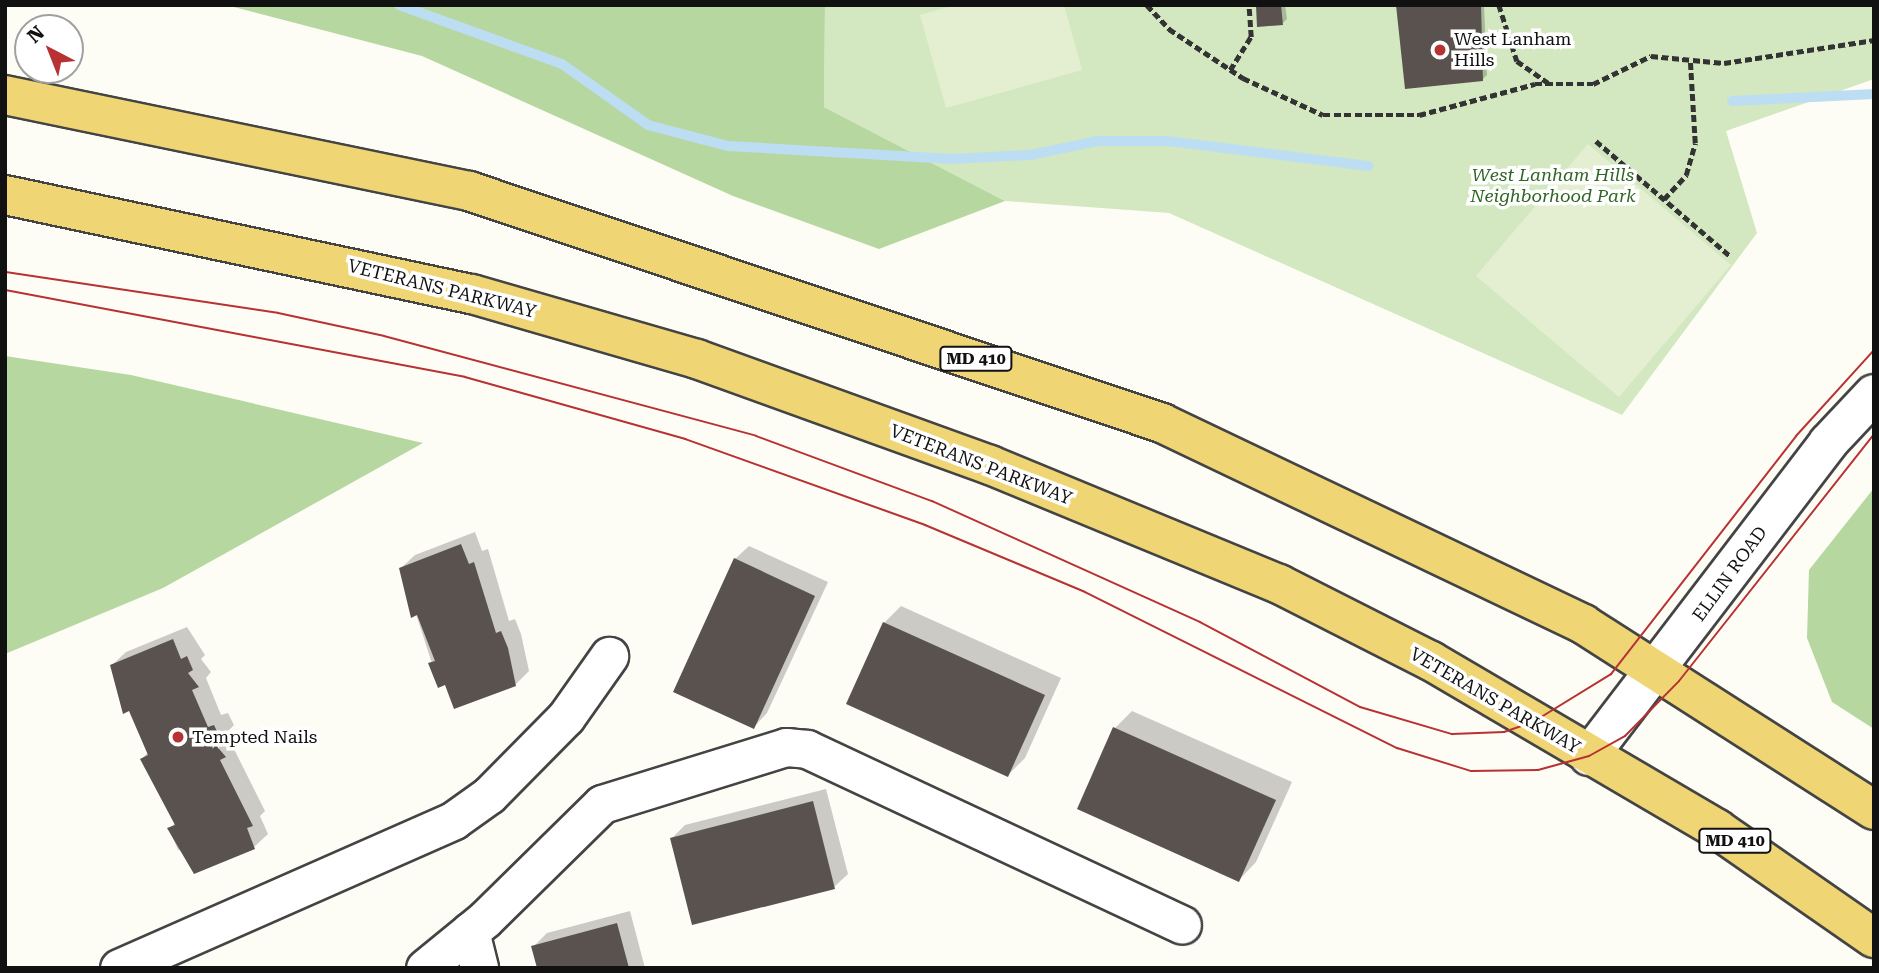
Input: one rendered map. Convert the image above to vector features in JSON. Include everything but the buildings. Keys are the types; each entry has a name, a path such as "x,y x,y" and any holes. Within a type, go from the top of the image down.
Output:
{"main road":[{"name":"MD 410","path":"5,95 469,191 1149,418 1583,624 1661,669 1874,810"},
{"name":"VETERANS PARKWAY","path":"5,195 334,261 697,359 990,465 1279,584 1431,662 1717,829 1874,938"}],"street":[{"name":"ELLIN ROAD","path":"1590,756 1661,669 1764,526 1874,394"},
{"path":"119,968 454,820 489,796 566,717 608,656"},
{"path":"425,968 470,931 602,804 786,747 807,749 1182,925"},
{"path":"470,931 479,968"}],"path":[{"path":"1230,70 1251,37 1249,5"},
{"path":"1499,5 1517,61 1551,84"},
{"path":"1150,6 1230,70 1323,115 1419,115 1551,84 1593,84 1651,56 1724,62 1874,40"},
{"path":"1664,200 1686,175 1695,143 1690,60"},
{"path":"1595,141 1730,256"}],"green space":[{"path":"226,5 825,5 824,107 1005,201 879,249 733,196 422,56"},
{"name":"West Lanham Hills Neighborhood Park","path":"825,5 1874,5 1874,79 1726,131 1757,233 1622,415 1169,213 1005,201 824,107"},
{"path":"955,5 1064,5 1082,70 946,108 920,15"},
{"path":"1588,144 1731,265 1619,397 1476,276"},
{"path":"5,356 131,375 423,443 163,588 5,654"},
{"path":"1874,488 1874,729 1832,702 1807,638 1809,570"}],"waterway":[{"path":"399,5 562,64 648,125 728,146 953,159 1030,155 1098,141 1168,141 1368,166"},
{"path":"1732,101 1874,94"}],"tram line":[{"path":"5,272 278,313 384,336 756,436 932,501 1200,622 1360,707 1452,734 1504,732 1533,722 1611,674 1796,436 1874,350"},
{"path":"5,290 465,377 685,439 925,525 1085,592 1397,748 1471,771 1538,770 1589,756 1625,736 1679,681 1874,434"}],"place":[{"name":"West Lanham Hills","path":"1440,50"},
{"name":"Tempted Nails","path":"178,737"}]}
